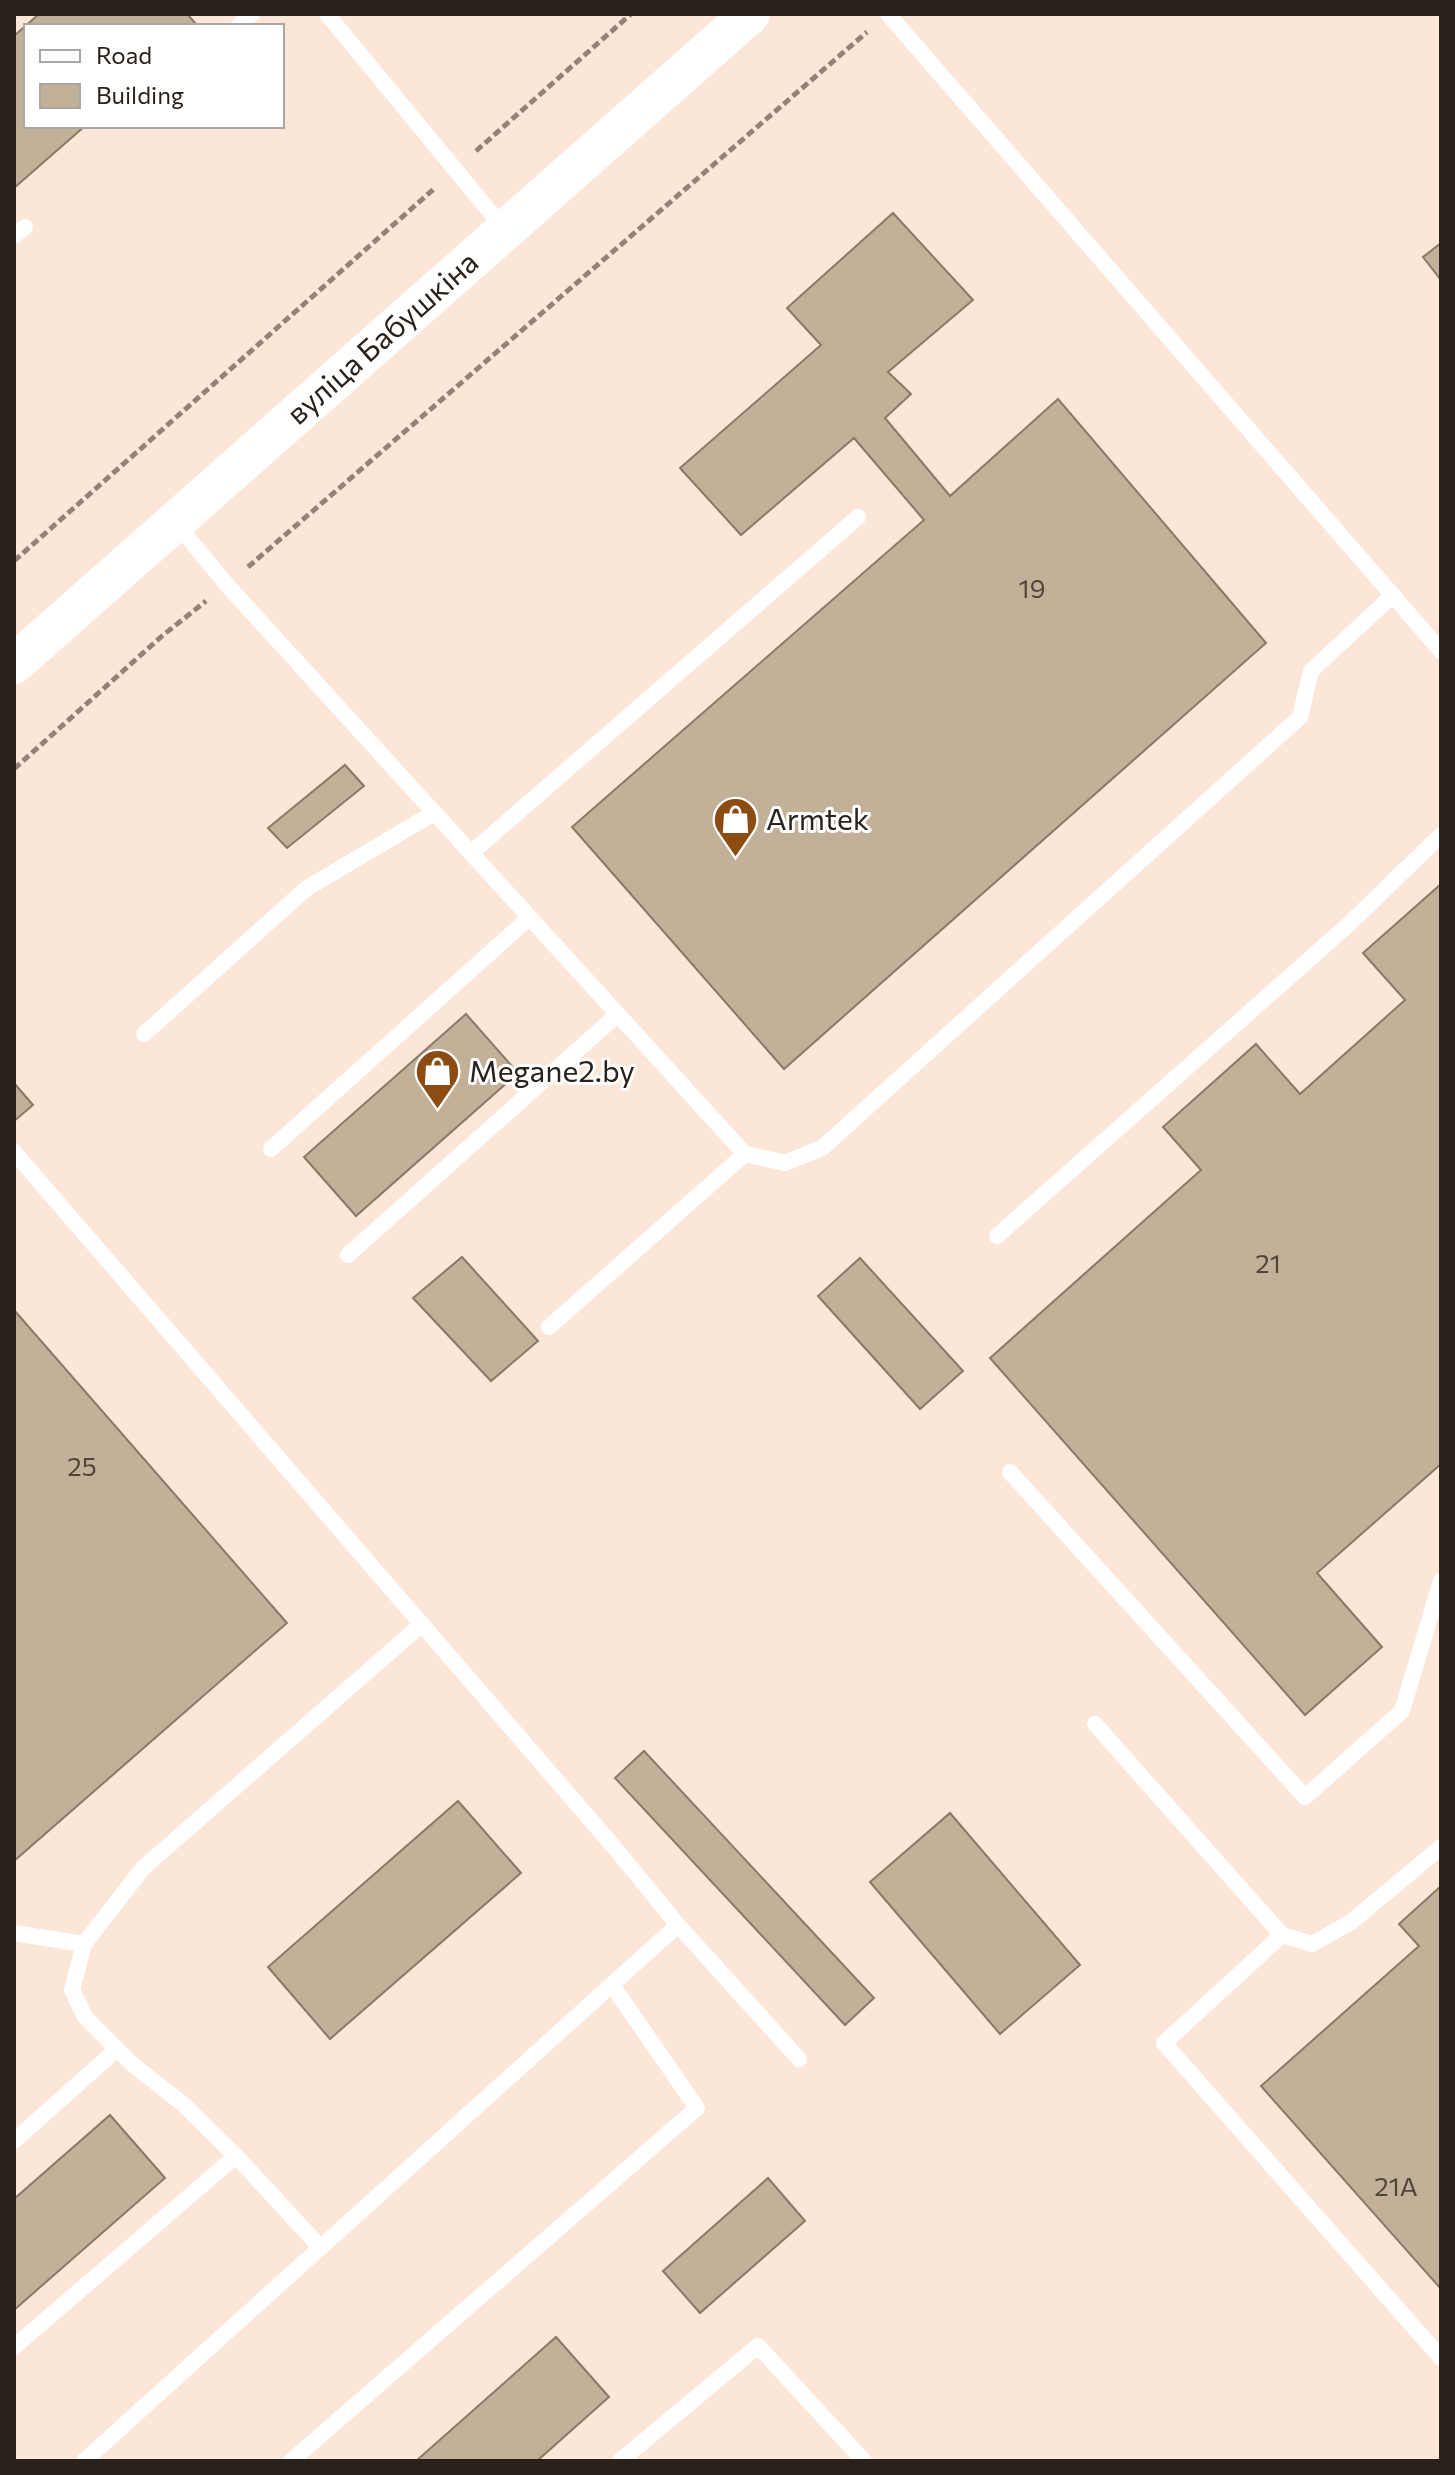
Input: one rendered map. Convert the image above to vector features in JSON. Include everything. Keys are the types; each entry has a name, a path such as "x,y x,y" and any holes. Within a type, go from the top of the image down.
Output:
{"street":[{"name":"вуліца Бабушкіна","path":"14,664 750,14"}],"lane":[{"path":"327,14 505,230"},
{"path":"882,19 1441,651"},
{"path":"471,853 858,517"},
{"path":"174,521 227,585 745,1154 785,1163 822,1148 1300,717 1311,671 1393,595"},
{"path":"144,1034 307,888 434,813"},
{"path":"997,1236 1349,924 1441,835"},
{"path":"271,1149 529,918"},
{"path":"348,1255 618,1014"},
{"path":"14,1152 678,1925 799,2059"},
{"path":"549,1327 745,1154"},
{"path":"1010,1472 1305,1797 1402,1711 1441,1581"},
{"path":"320,2247 183,2104 132,2064 85,2017 72,1990 84,1944 143,1868 422,1624"},
{"path":"1095,1724 1282,1935 1312,1944 1351,1922 1441,1847"},
{"path":"84,2461 678,1925"},
{"path":"14,1933 84,1944"},
{"path":"1282,1935 1164,2043 1441,2358"},
{"path":"291,2461 697,2108 612,1985"},
{"path":"14,2141 117,2049"},
{"path":"14,2347 236,2156"},
{"path":"620,2461 758,2346 864,2461"}],"path":[{"path":"14,561 631,14"},
{"path":"14,769 162,636 227,585 882,19"}],"building":[{"path":"39,14 187,14 196,24 28,24"},
{"path":"24,27 24,128 83,128 14,188 14,36"},
{"path":"893,213 973,300 888,372 911,394 885,418 950,496 1058,399 1266,643 784,1069 572,827 924,520 854,438 741,535 680,468 821,345 787,308"},
{"path":"1441,243 1441,280 1423,257"},
{"path":"345,765 364,786 287,848 268,828"},
{"path":"1441,884 1441,1464 1317,1573 1382,1647 1305,1715 990,1358 1201,1170 1163,1127 1256,1044 1300,1094 1405,1000 1363,953"},
{"path":"466,1014 518,1073 356,1216 304,1157"},
{"path":"14,1083 33,1105 14,1121"},
{"path":"462,1257 538,1341 491,1381 413,1298"},
{"path":"860,1258 963,1371 920,1409 818,1296"},
{"path":"14,1310 287,1623 14,1861"},
{"path":"644,1751 874,1998 845,2025 615,1778"},
{"path":"458,1801 521,1873 330,2039 268,1967"},
{"path":"950,1813 1080,1965 1000,2034 870,1882"},
{"path":"1441,1886 1441,2289 1261,2086 1419,1946 1399,1924"},
{"path":"110,2115 165,2178 14,2310 14,2199"},
{"path":"768,2178 805,2221 700,2313 663,2271"},
{"path":"556,2337 609,2397 537,2461 416,2461"}],"place":[{"name":"Armtek","path":"735,859"},
{"name":"Megane2.by","path":"438,1111"}]}
